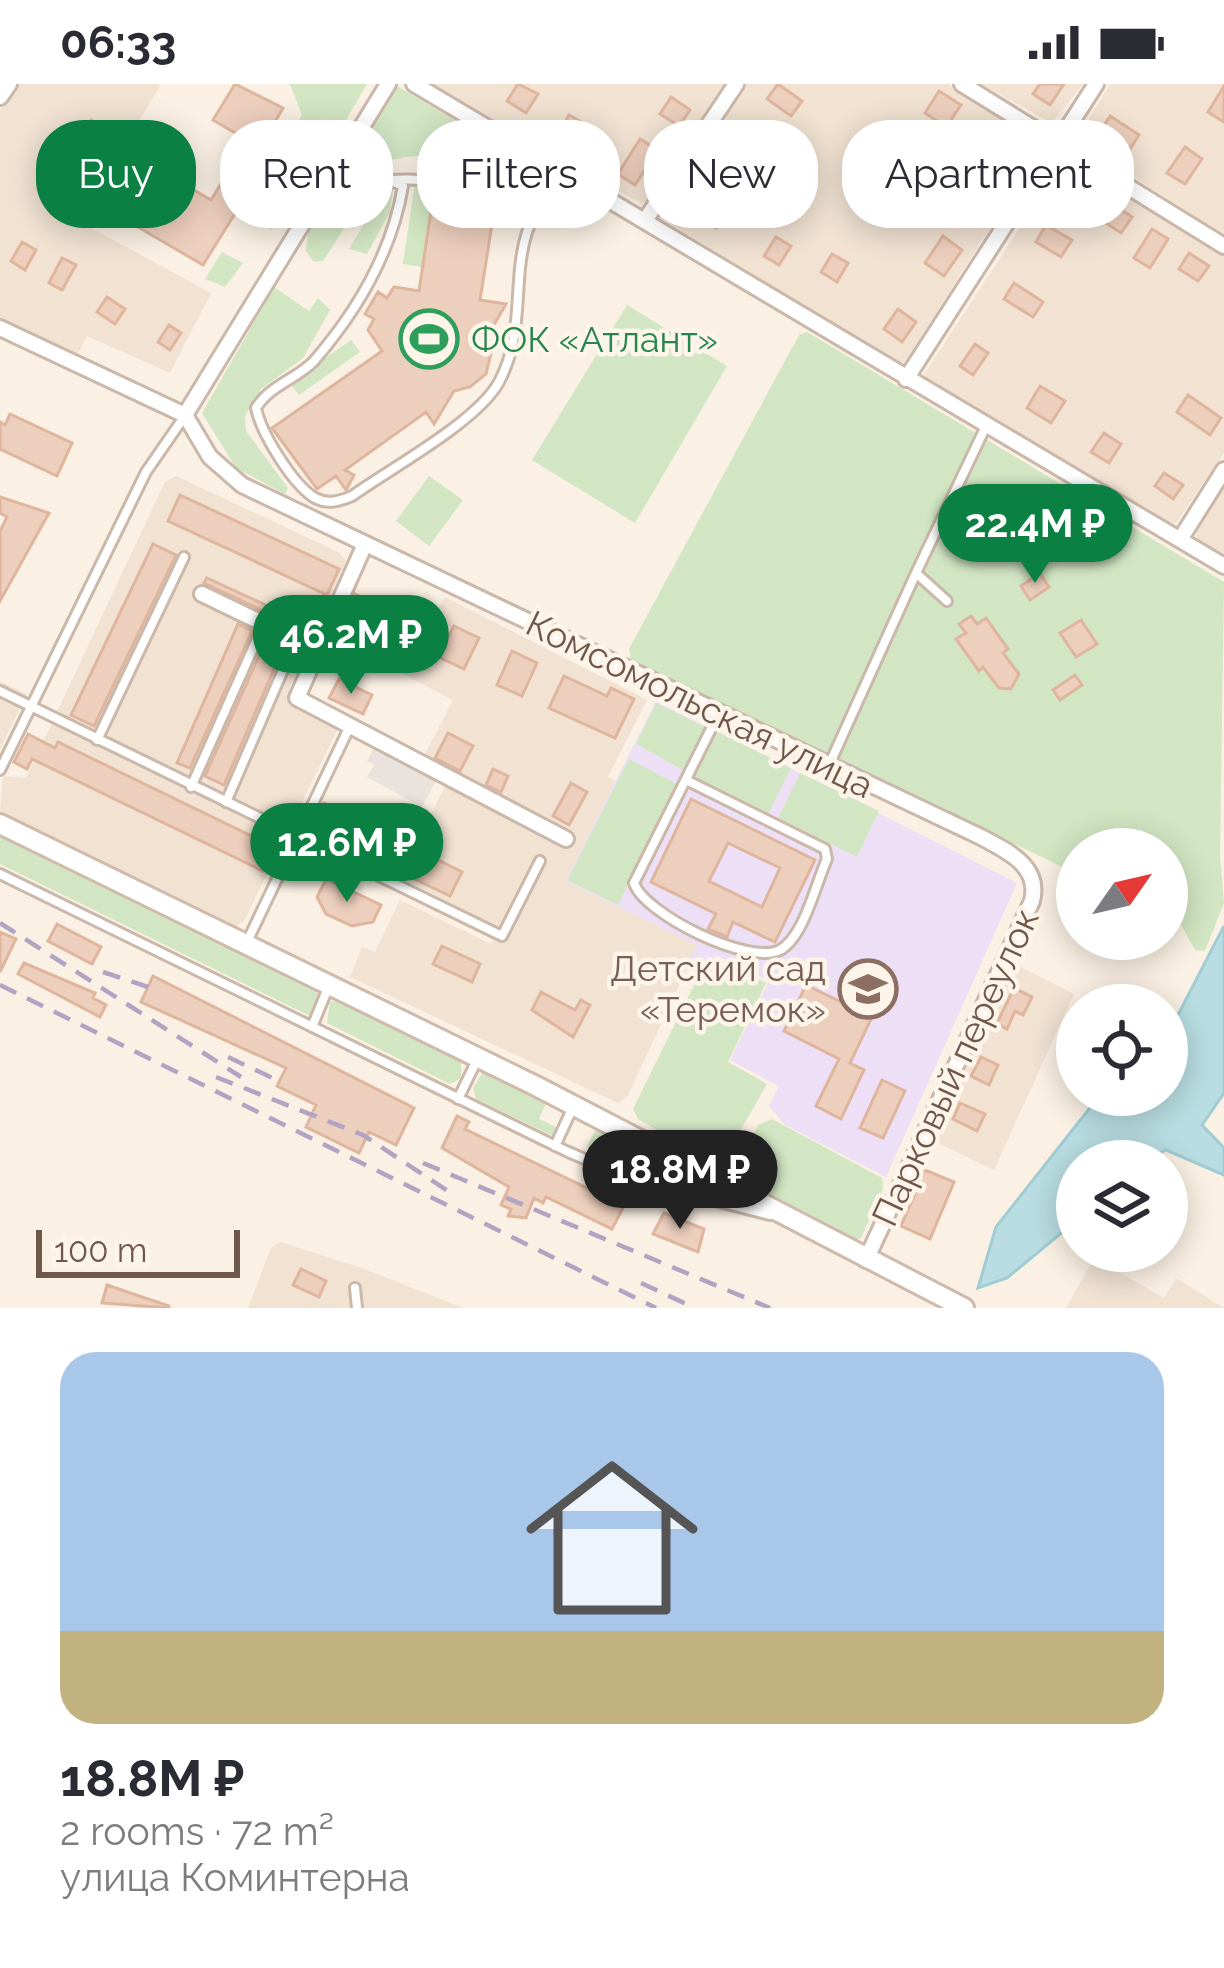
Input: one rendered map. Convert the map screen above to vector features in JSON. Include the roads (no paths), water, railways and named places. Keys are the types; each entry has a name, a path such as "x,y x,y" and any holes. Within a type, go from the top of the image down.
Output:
{"street":[{"path":"0,97 9,84"},
{"path":"0,328 185,415 388,84"},
{"path":"414,84 476,120"},
{"path":"712,120 736,84"},
{"path":"962,84 1021,120"},
{"path":"1070,120 1096,84"},
{"path":"1134,190 1224,246"},
{"path":"661,228 1224,566"},
{"path":"906,379 1001,228"},
{"name":"Комсомольская улица","path":"185,415 226,475 981,837 1018,858 1030,873"},
{"path":"1181,538 1224,470"},
{"path":"365,544 298,698 566,838"},
{"path":"202,594 318,650"},
{"path":"0,824 573,1105 778,1216 964,1308"},
{"name":"Парковый переулок","path":"866,1260 1032,901 1030,873"}],"lane":[{"path":"434,178 491,190 532,215 525,234 510,351 492,392 352,496 327,502 312,497 265,431 256,408 263,396 311,364 385,259 403,186 389,179 434,178"},
{"path":"0,770 146,472 185,415"},
{"path":"829,766 986,426"},
{"path":"97,740 184,557"},
{"path":"916,573 947,601"},
{"path":"191,787 264,624"},
{"path":"226,802 296,640"},
{"path":"0,691 502,936 540,861"},
{"path":"686,780 825,849 827,859 793,936 777,951 758,956 736,950 641,899 637,891 637,876 719,713"},
{"path":"245,947 351,725"},
{"path":"0,874 555,1146 633,1180 716,1206 778,1216"},
{"path":"312,1027 328,987"},
{"path":"458,1099 478,1058"},
{"path":"555,1146 573,1105"},
{"path":"355,1288 357,1308"}],"water":[{"path":"1224,926 1224,1093 1202,1125 1224,1148 1224,1175 1188,1159 1188,1140 1065,1140 1083,1116 1188,1116 1188,995"},
{"path":"1056,1151 1056,1237 1007,1278 978,1288 996,1227"}],"railway":[{"path":"0,923 241,1077"},
{"path":"103,972 148,987"},
{"path":"0,985 656,1308"},
{"path":"228,1057 279,1081"},
{"path":"216,1077 363,1135 451,1193"},
{"path":"423,1163 770,1308"},
{"path":"641,1283 695,1308"}],"place":[{"name":"ФОК «Атлант»","path":"429,339"},
{"name":"Детский сад «Теремок»","path":"868,989"}]}
